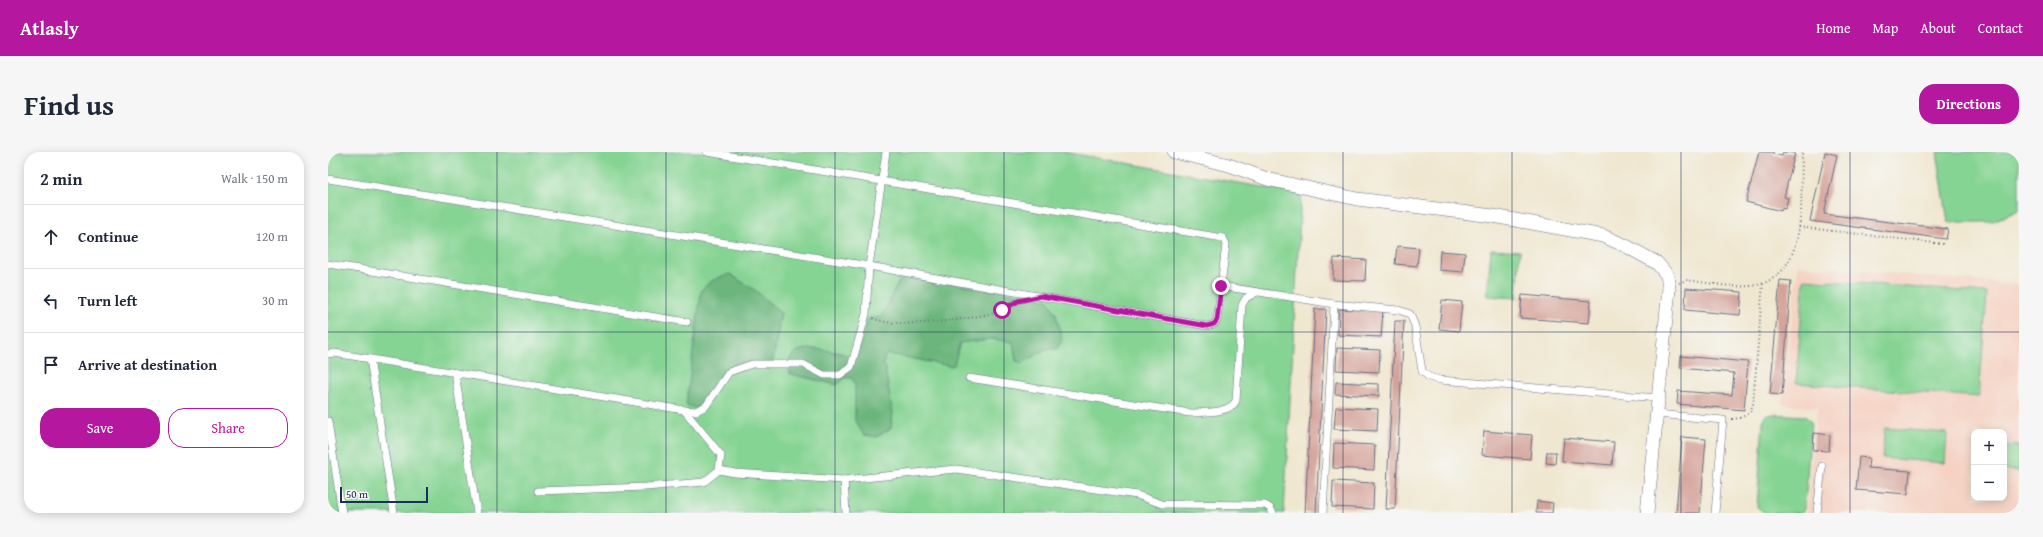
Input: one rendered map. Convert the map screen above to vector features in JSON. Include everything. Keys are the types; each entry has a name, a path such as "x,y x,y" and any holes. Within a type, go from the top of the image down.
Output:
{"street":[{"path":"1174,152 1229,165 1267,179 1357,199 1493,216 1603,236 1626,246 1657,263 1667,275 1669,288 1647,513"}],"lane":[{"path":"328,179 869,266 1207,326 1214,324 1217,320 1226,244 1223,238 707,152"},
{"path":"328,354 334,353 684,410 696,410 706,406 729,372 752,364 803,364 824,375 840,375 851,367 867,307 869,266 883,181 886,152"},
{"path":"328,264 687,322"},
{"path":"1221,286 1334,304 1399,310 1410,314 1415,326 1422,371 1429,377 1440,380 1658,398"},
{"path":"969,378 1190,413 1226,409 1233,406 1236,401 1242,305 1246,298 1257,292"},
{"path":"1323,513 1334,304"},
{"path":"370,359 394,513"},
{"path":"455,373 477,513"},
{"path":"538,491 704,482 719,470 721,455 684,410"},
{"path":"1656,414 1723,420 1715,513"},
{"path":"328,421 342,513"},
{"path":"1817,513 1822,466"},
{"path":"719,470 735,473 844,480 956,469 1136,495 1162,504 1265,505 1270,508 1273,513"},
{"path":"844,480 846,513"}],"path":[{"path":"1669,288 1686,280 1749,286 1764,283 1777,275 1786,265 1796,246 1799,227 1802,152"},
{"path":"1799,227 1943,244"},
{"path":"1723,420 1740,418 1750,412 1753,404 1764,283"},
{"path":"867,307 876,320 894,323 935,324 991,314 1018,301"}],"shaded area":[{"path":"1798,265 2019,285 2019,513 1807,513 1817,408 1782,404"}],"green space":[{"path":"328,152 1064,152 1301,194 1284,513 328,513"},
{"path":"1937,152 2019,152 2019,210 1991,222 1948,222"},
{"path":"1491,249 1520,251 1517,298 1487,296"},
{"path":"730,274 756,291 781,313 773,362 753,361 726,369 707,402 696,408 686,405 701,292 710,282"},
{"path":"902,275 1047,299 1056,314 1062,340 1057,349 1046,349 1023,363 1016,361 1013,342 991,339 960,343 954,365 950,366 889,354 884,357 884,363 893,413 891,428 877,437 864,435 855,421 855,383 851,378 845,378 837,385 790,374 789,362 792,355 799,351 808,349 819,349 857,357 868,319 881,317"},
{"path":"1804,279 1987,293 1979,397 1796,383"},
{"path":"1773,414 1803,416 1811,422 1805,507 1801,513 1765,513 1757,507 1763,422 1766,416"},
{"path":"1885,428 1947,433 1945,463 1882,458"},
{"path":"2007,445 2019,446 2019,471 2007,470"}],"building":[{"path":"1759,152 1773,152 1773,154 1782,156 1783,152 1795,153 1784,197 1788,198 1785,209 1782,208 1781,211 1746,202"},
{"path":"1825,152 1837,155 1824,214 1948,229 1946,239 1810,221"},
{"path":"1397,246 1419,248 1417,266 1395,264"},
{"path":"1440,251 1465,253 1463,272 1439,270"},
{"path":"1334,258 1366,260 1365,281 1333,280"},
{"path":"1780,280 1791,281 1782,395 1770,394"},
{"path":"1686,288 1742,292 1740,315 1685,310"},
{"path":"1522,295 1591,301 1589,323 1520,318"},
{"path":"1442,300 1462,302 1459,331 1439,329"},
{"path":"1315,309 1326,309 1316,513 1305,513"},
{"path":"1339,309 1383,311 1381,337 1338,335"},
{"path":"1395,321 1404,321 1395,509 1386,509"},
{"path":"1337,348 1380,350 1379,372 1336,370"},
{"path":"1681,356 1748,362 1744,410 1677,404 1678,391 1732,395 1734,373 1680,368"},
{"path":"1336,382 1379,384 1379,396 1335,394"},
{"path":"1336,407 1378,409 1377,431 1334,429"},
{"path":"1484,431 1532,435 1530,459 1482,455"},
{"path":"1814,433 1830,435 1829,451 1813,450"},
{"path":"1682,437 1706,439 1700,513 1676,513"},
{"path":"1564,438 1614,442 1612,465 1562,461"},
{"path":"1334,443 1375,445 1374,470 1333,468"},
{"path":"1547,452 1556,452 1555,464 1546,463"},
{"path":"1859,457 1869,458 1868,468 1910,471 1908,494 1856,490"},
{"path":"1333,481 1374,483 1373,509 1332,507"},
{"path":"1537,501 1553,503 1552,513 1536,513"}],"route":[{"path":"1002,310 1018,301 1041,296 1207,326 1214,324 1217,320 1221,286"}]}
